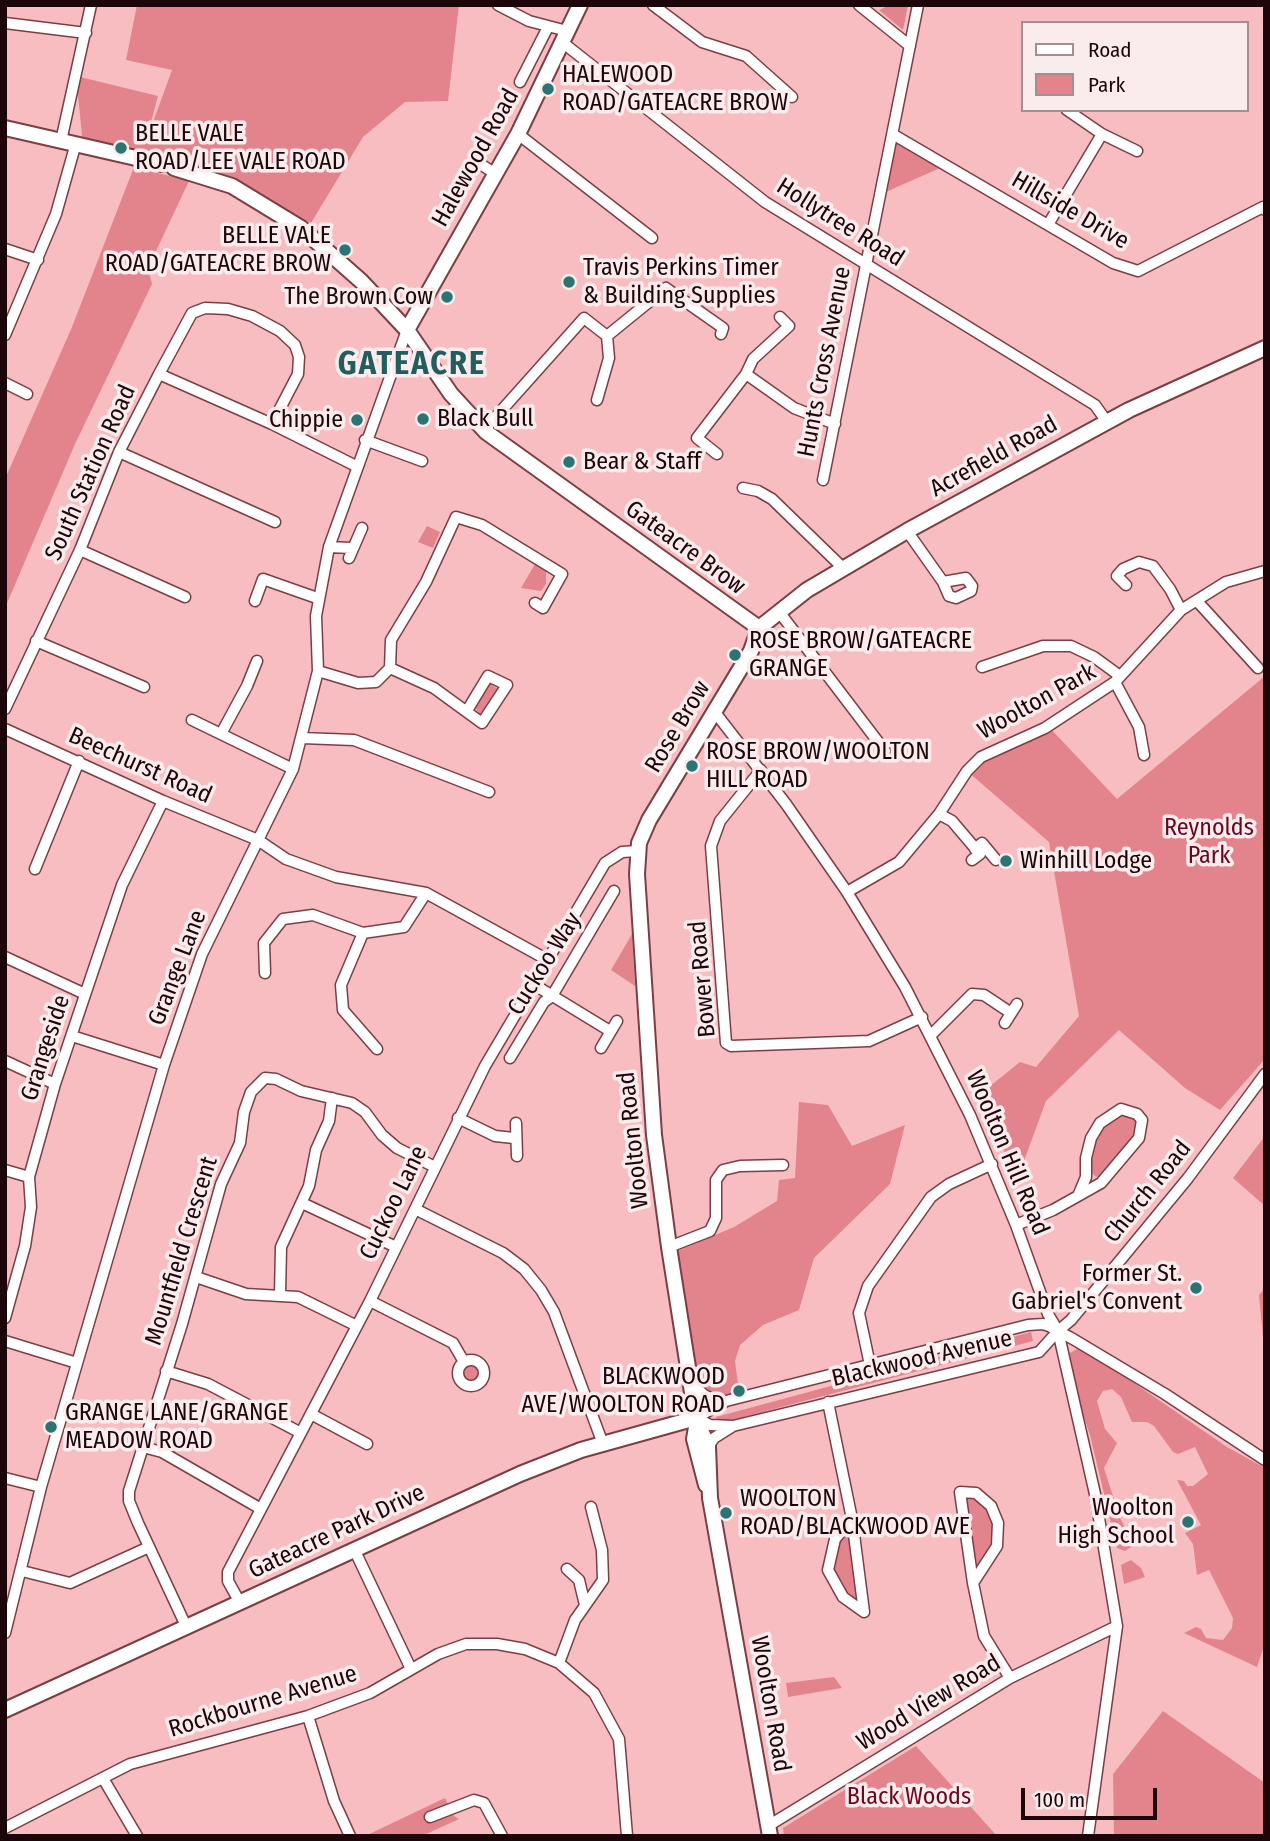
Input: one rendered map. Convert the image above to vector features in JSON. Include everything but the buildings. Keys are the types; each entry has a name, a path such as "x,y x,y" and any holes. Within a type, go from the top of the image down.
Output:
{"street":[{"path":"5,335 56,214 91,5"},
{"path":"498,5 564,37"},
{"name":"Halewood Road","path":"407,330 518,134 580,5"},
{"path":"653,5 702,42 746,56 792,97"},
{"path":"859,5 909,46"},
{"name":"Hunts Cross Avenue","path":"822,480 894,135 918,5"},
{"path":"5,23 86,33"},
{"path":"520,82 548,27"},
{"name":"Hollytree Road","path":"564,37 765,202 1094,405 1107,422"},
{"path":"1070,112 1102,134 1137,151"},
{"name":"Gateacre Brow","path":"5,128 168,166 232,186 301,228 360,281 407,330 451,394 484,430 759,628"},
{"path":"518,134 652,238"},
{"path":"1049,223 1102,134"},
{"name":"Hillside Drive","path":"894,135 1114,263 1138,271 1264,207"},
{"path":"477,162 496,174"},
{"path":"5,249 38,260"},
{"path":"607,336 666,288 723,328 721,334"},
{"path":"159,374 192,313 205,308 228,309 252,316 279,331 295,345 299,356 298,374 272,424"},
{"path":"717,454 697,438 746,374 753,359 792,323 780,317"},
{"path":"484,430 584,318 607,336 609,358 597,400"},
{"name":"Grange Lane","path":"5,1633 41,1487 164,1065 202,954 293,769 318,671 317,598 328,547 355,466 407,330"},
{"name":"Acrefield Road","path":"759,628 807,590 907,531 1107,422 1265,348"},
{"name":"South Station Road","path":"5,709 80,550 119,452 159,374 272,424 355,466"},
{"path":"746,374 794,408 835,424"},
{"path":"5,383 27,394"},
{"path":"365,440 422,461"},
{"path":"119,452 275,522"},
{"path":"743,488 758,491 772,499 843,568"},
{"path":"318,671 358,683 376,682 390,668 391,640 426,582 456,517 482,525 562,574 543,608 535,603"},
{"path":"328,547 350,553 362,528"},
{"path":"907,531 943,582"},
{"path":"80,550 185,597"},
{"path":"1126,585 1117,576 1123,569 1139,562 1153,566 1181,610"},
{"name":"Woolton Park","path":"847,892 899,862 939,814 967,771 981,757 1045,727 1117,679 1181,610 1226,582 1265,571"},
{"path":"255,601 263,579 317,598"},
{"path":"1197,601 1258,668"},
{"path":"780,613 885,751"},
{"name":"Rose Brow","path":"638,851 649,820 751,651 759,628"},
{"path":"36,641 144,687"},
{"path":"982,667 1043,646 1071,646 1094,657 1117,679 1139,727 1144,755"},
{"path":"222,732 247,686 257,660"},
{"path":"390,668 434,688 468,709 482,723 507,685 488,676 468,709"},
{"name":"Woolton Hill Road","path":"714,711 761,770 847,892 922,1017 992,1164 1048,1314 1058,1331 1093,1486 1117,1626 1088,1836"},
{"path":"192,720 222,732 293,769"},
{"name":"Beechurst Road","path":"5,729 163,801 258,840 286,859 336,877 426,893 546,960"},
{"path":"302,738 354,740 489,792"},
{"path":"35,869 79,761"},
{"name":"Bower Road","path":"761,770 720,821 711,846 726,1043 731,1046 869,1041 922,1017"},
{"name":"Grangeside","path":"5,1318 25,1246 31,1207 29,1177 55,1084 122,885 163,801"},
{"path":"939,814 951,821 980,854 972,860"},
{"path":"975,849 982,843 996,860"},
{"name":"Cuckoo Lane","path":"239,1601 228,1581 228,1572 370,1301 458,1118 546,960 605,863 622,852 638,851"},
{"name":"Woolton Road","path":"638,851 645,1017 654,1135 689,1381 697,1420 708,1447 710,1498"},
{"name":"Cuckoo Way","path":"510,1058 544,1002 552,996 614,891"},
{"path":"265,973 264,943 283,919 313,915 363,933 404,927 426,893"},
{"path":"363,933 341,985 343,1010 377,1049"},
{"path":"5,957 85,994"},
{"path":"533,984 610,1031"},
{"path":"931,1035 972,994 984,995 1008,1018 1017,1004"},
{"path":"601,1048 617,1021"},
{"path":"72,1036 164,1065"},
{"path":"5,1060 55,1084"},
{"name":"Church Road","path":"1058,1331 1071,1320 1188,1178 1265,1074"},
{"name":"Mountfield Crescent","path":"186,1626 129,1501 221,1184 240,1143 244,1112 251,1092 265,1078 276,1079 301,1091 352,1103 365,1112 382,1135 397,1148 435,1167"},
{"path":"280,1294 281,1247 310,1186 316,1150 329,1121 332,1098"},
{"path":"1016,1225 1053,1210 1078,1196 1101,1183 1139,1138 1142,1121 1137,1114 1121,1109 1100,1123 1091,1138 1086,1158 1086,1177 1078,1196"},
{"path":"458,1118 495,1136 514,1138"},
{"path":"516,1123 514,1138 517,1156"},
{"path":"870,1365 859,1319 861,1301 868,1286 931,1197 949,1184 992,1164"},
{"path":"669,1247 710,1231 716,1218 716,1180 723,1170 740,1166 783,1165"},
{"path":"5,1170 29,1177"},
{"path":"302,1203 396,1247"},
{"path":"415,1209 503,1253 524,1269 541,1290 554,1312 603,1444"},
{"path":"196,1277 246,1294 298,1297 357,1326"},
{"path":"370,1301 453,1343 464,1362"},
{"name":"Blackwood Avenue","path":"1035,1324 1049,1326 1058,1331 1044,1349 1032,1355 733,1426 710,1425 697,1420 721,1403 1035,1324"},
{"path":"1058,1331 1165,1394 1265,1460"},
{"path":"5,1341 77,1363"},
{"path":"166,1371 208,1384 301,1433"},
{"path":"689,1381 704,1395 721,1403"},
{"path":"828,1402 852,1519 864,1612 842,1597 828,1570 835,1539 852,1519"},
{"path":"311,1414 367,1444"},
{"name":"Woolton Road","path":"697,1420 694,1439 710,1498 769,1831"},
{"name":"Gateacre Park Drive","path":"5,1710 520,1474 603,1444 697,1420"},
{"name":"Blackwood Avenue","path":"708,1447 714,1438 733,1426"},
{"path":"143,1447 162,1452 261,1509"},
{"path":"5,1478 41,1487"},
{"path":"973,1583 997,1546 998,1523 991,1506 976,1493 960,1492 973,1583 984,1636 1010,1678"},
{"path":"559,1663 575,1620 603,1580 602,1550 591,1507"},
{"path":"22,1571 70,1583 149,1546"},
{"path":"354,1549 411,1670"},
{"path":"567,1569 579,1580 585,1605"},
{"name":"Wood View Road","path":"769,1831 1010,1678 1117,1626"},
{"name":"Rockbourne Avenue","path":"5,1828 151,1757 308,1716 370,1693 438,1654 466,1644 497,1644 525,1648 559,1663 594,1693 619,1740 625,1832"},
{"path":"308,1716 334,1801 350,1836"},
{"path":"104,1780 137,1836"},
{"path":"430,1817 474,1800 484,1803 502,1836"}],"green space":[{"path":"137,5 459,5 448,101 405,102 363,137 311,223 220,182 83,145 76,76 158,96 145,144 172,70 126,60"},
{"path":"890,5 908,5 903,30 879,10"},
{"path":"894,135 947,165 879,195"},
{"path":"134,167 189,181 148,268 152,284 75,444 5,608 5,479 72,327"},
{"path":"427,526 440,532 433,548 418,542"},
{"path":"535,564 546,571 546,584 541,591 521,588"},
{"name":"Reynolds Park","path":"1265,676 1265,1059 1220,1110 1185,1088 1119,1030 1046,1101 1017,1180 979,1095 1020,1062 1036,1067 1079,1016 1049,842 967,771 994,751 1048,726 1117,799"},
{"path":"489,683 499,690 481,716 474,706"},
{"path":"632,934 635,986 611,970"},
{"path":"799,1102 828,1105 852,1146 905,1125 890,1184 814,1258 799,1310 763,1325 740,1345 735,1361 739,1391 726,1401 698,1401 671,1254 734,1227 777,1201 779,1180 795,1178"},
{"path":"1125,1112 1139,1121 1139,1132 1106,1173 1096,1177 1091,1172 1089,1155 1102,1127"},
{"path":"1265,1136 1265,1206 1233,1178"},
{"path":"1265,1288 1265,1358 1259,1295"},
{"path":"1031,1332 1033,1341 724,1422 716,1417"},
{"path":"1077,1349 1089,1352 1227,1447 1265,1468 1265,1643 1257,1667 1184,1633 1196,1627 1201,1629 1206,1638 1223,1640 1232,1628 1233,1618 1209,1570 1197,1575 1193,1544 1185,1533 1201,1525 1177,1480 1184,1481 1187,1486 1193,1486 1208,1474 1195,1447 1178,1454 1173,1452 1154,1426 1147,1422 1132,1422 1121,1397 1112,1389 1103,1391 1097,1401 1105,1429 1117,1443 1104,1468 1120,1518 1126,1529 1134,1528 1139,1542 1125,1551 1117,1548 1090,1435 1072,1381 1068,1354"},
{"path":"471,1364 479,1369 480,1373 475,1381 471,1382 463,1377 462,1373 467,1365"},
{"path":"963,1494 973,1496 988,1508 994,1525 994,1547 974,1576"},
{"path":"851,1524 861,1607 846,1595 835,1578 833,1568 839,1540"},
{"path":"1131,1560 1141,1568 1145,1577 1124,1584 1121,1565"},
{"path":"834,1677 842,1688 788,1697 786,1683"},
{"path":"1163,1711 1265,1783 1265,1836 1114,1836 1113,1774"},
{"name":"Black Woods","path":"916,1746 997,1836 784,1836 783,1828"},
{"path":"445,1798 454,1816 459,1819 422,1836 365,1836"}],"place":[{"name":"HALEWOOD ROAD/GATEACRE BROW","path":"548,89"},
{"name":"BELLE VALE ROAD/LEE VALE ROAD","path":"121,148"},
{"name":"BELLE VALE ROAD/GATEACRE BROW","path":"345,250"},
{"name":"Travis Perkins Timer & Building Supplies","path":"569,282"},
{"name":"The Brown Cow","path":"447,297"},
{"name":"Black Bull","path":"423,419"},
{"name":"Chippie","path":"357,420"},
{"name":"Bear & Staff","path":"569,462"},
{"name":"ROSE BROW/GATEACRE GRANGE","path":"735,655"},
{"name":"ROSE BROW/WOOLTON HILL ROAD","path":"692,766"},
{"name":"Winhill Lodge","path":"1006,861"},
{"name":"Former St. Gabriel's Convent","path":"1196,1288"},
{"name":"BLACKWOOD AVE/WOOLTON ROAD","path":"739,1391"},
{"name":"GRANGE LANE/GRANGE MEADOW ROAD","path":"51,1427"},
{"name":"WOOLTON ROAD/BLACKWOOD AVE","path":"726,1513"},
{"name":"Woolton High School","path":"1188,1522"}],"district":[{"name":"GATEACRE","path":"412,365"}]}
